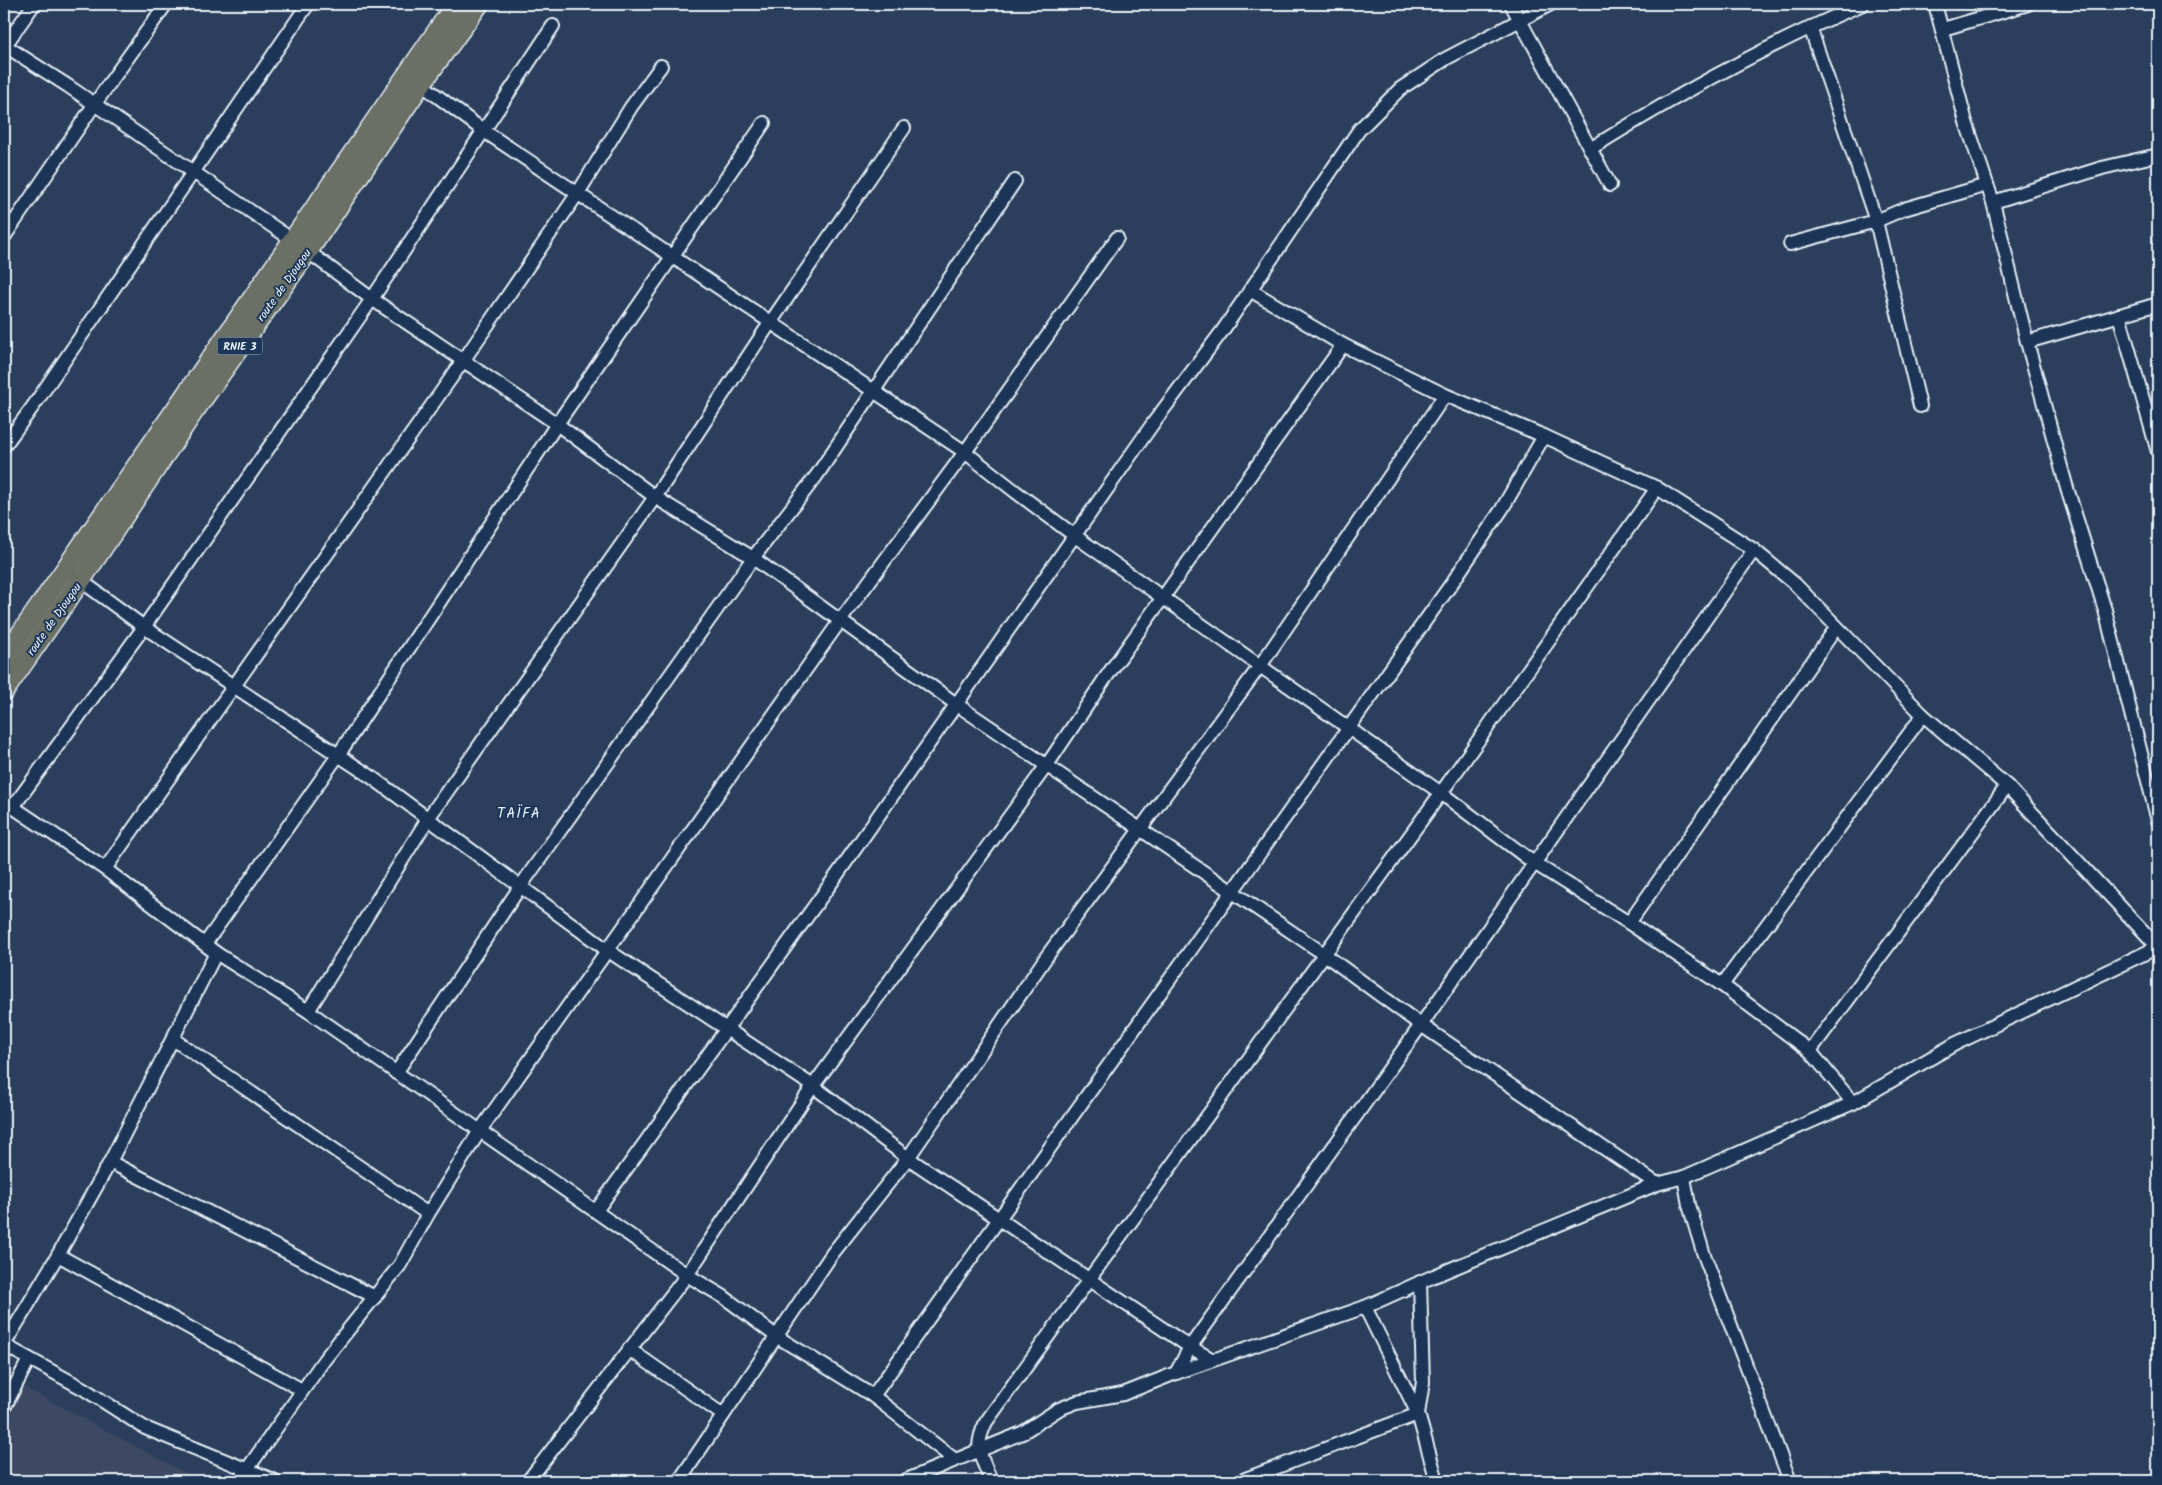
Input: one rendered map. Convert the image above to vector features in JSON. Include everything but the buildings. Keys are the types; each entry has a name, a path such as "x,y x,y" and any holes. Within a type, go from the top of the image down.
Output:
{"highway":[{"name":"route de Djougou","path":"4,658 291,240 456,4"},
{"name":"route de Djougou","path":"4,691 194,411 308,252 421,84 479,4"}],"street":[{"path":"34,4 4,46 94,105 291,240 372,300 556,424 655,497 753,558 956,704 1324,954 1421,1025 1657,1184"},
{"path":"4,237 166,4"},
{"path":"4,446 308,4"},
{"path":"1511,4 1610,185"},
{"path":"596,1211 726,1030 1154,422 1223,330 1359,130 1400,89 1447,58 1551,4"},
{"path":"1935,4 1966,122 1993,202 2027,342 2066,485 2105,610 2158,821"},
{"path":"1943,29 2028,4"},
{"path":"1590,149 1654,108 1740,60 1856,5"},
{"path":"553,26 372,300 144,627 8,804 105,869 216,952 308,1011 479,1132 687,1275 724,1298 776,1336 873,1396 955,1460"},
{"path":"1810,27 1876,221 1920,406"},
{"path":"105,869 463,361 578,193 631,107 661,66"},
{"path":"421,84 484,131 965,452 1075,536 1441,793 1534,863 1630,923 1722,984 1810,1051 1853,1102"},
{"path":"205,944 339,754 556,424 764,123"},
{"path":"308,1011 429,817 655,497 770,323 904,128"},
{"path":"1993,202 2102,168 2158,155"},
{"path":"396,1073 520,888 753,558 817,476 1015,181"},
{"path":"1790,244 1876,221 1904,209 1987,185"},
{"path":"239,1481 324,1360 400,1265 428,1214 479,1132 840,621 965,452 1117,238"},
{"path":"904,1481 1022,1433 1059,1409 1078,1402 1123,1394 1176,1373 1365,1307 1420,1282 1657,1184 1684,1177 1853,1102 1956,1044 2158,947 2007,786 1923,715 1794,584 1754,550 1658,488 1544,436 1445,395 1343,345 1250,290"},
{"path":"2027,342 2158,304"},
{"path":"2119,315 2158,452"},
{"path":"528,1481 687,1275 813,1086 1047,765 1104,680 1164,599 1343,345"},
{"path":"679,1481 832,1254 908,1158 1047,956 1260,666 1445,395"},
{"path":"873,1396 1349,728 1502,509 1544,436"},
{"path":"991,1481 979,1450 979,1438 986,1422 1209,1116 1658,488"},
{"path":"1176,1373 1190,1347 1421,1025 1754,550"},
{"path":"65,569 144,627 339,754 429,817 520,888 607,950 813,1086 908,1158 999,1217 1190,1347 1213,1360"},
{"path":"1630,923 1836,628"},
{"path":"1722,984 1923,715"},
{"path":"1810,1051 2007,786"},
{"path":"216,952 110,1162 58,1256 4,1345 84,1389 145,1428 272,1481"},
{"path":"173,1038 428,1214"},
{"path":"110,1162 375,1297"},
{"path":"1684,1177 1689,1205 1703,1252 1790,1481"},
{"path":"58,1256 302,1390"},
{"path":"1418,1414 1423,1382 1420,1282"},
{"path":"1365,1307 1418,1414 1437,1481"},
{"path":"629,1349 723,1415"},
{"path":"4,1408 29,1359"},
{"path":"1240,1481 1418,1414"}],"shaded area":[{"path":"7,1378 201,1481 4,1481 4,1384"}],"district":[{"name":"TAÏFA","path":"519,813"}]}
